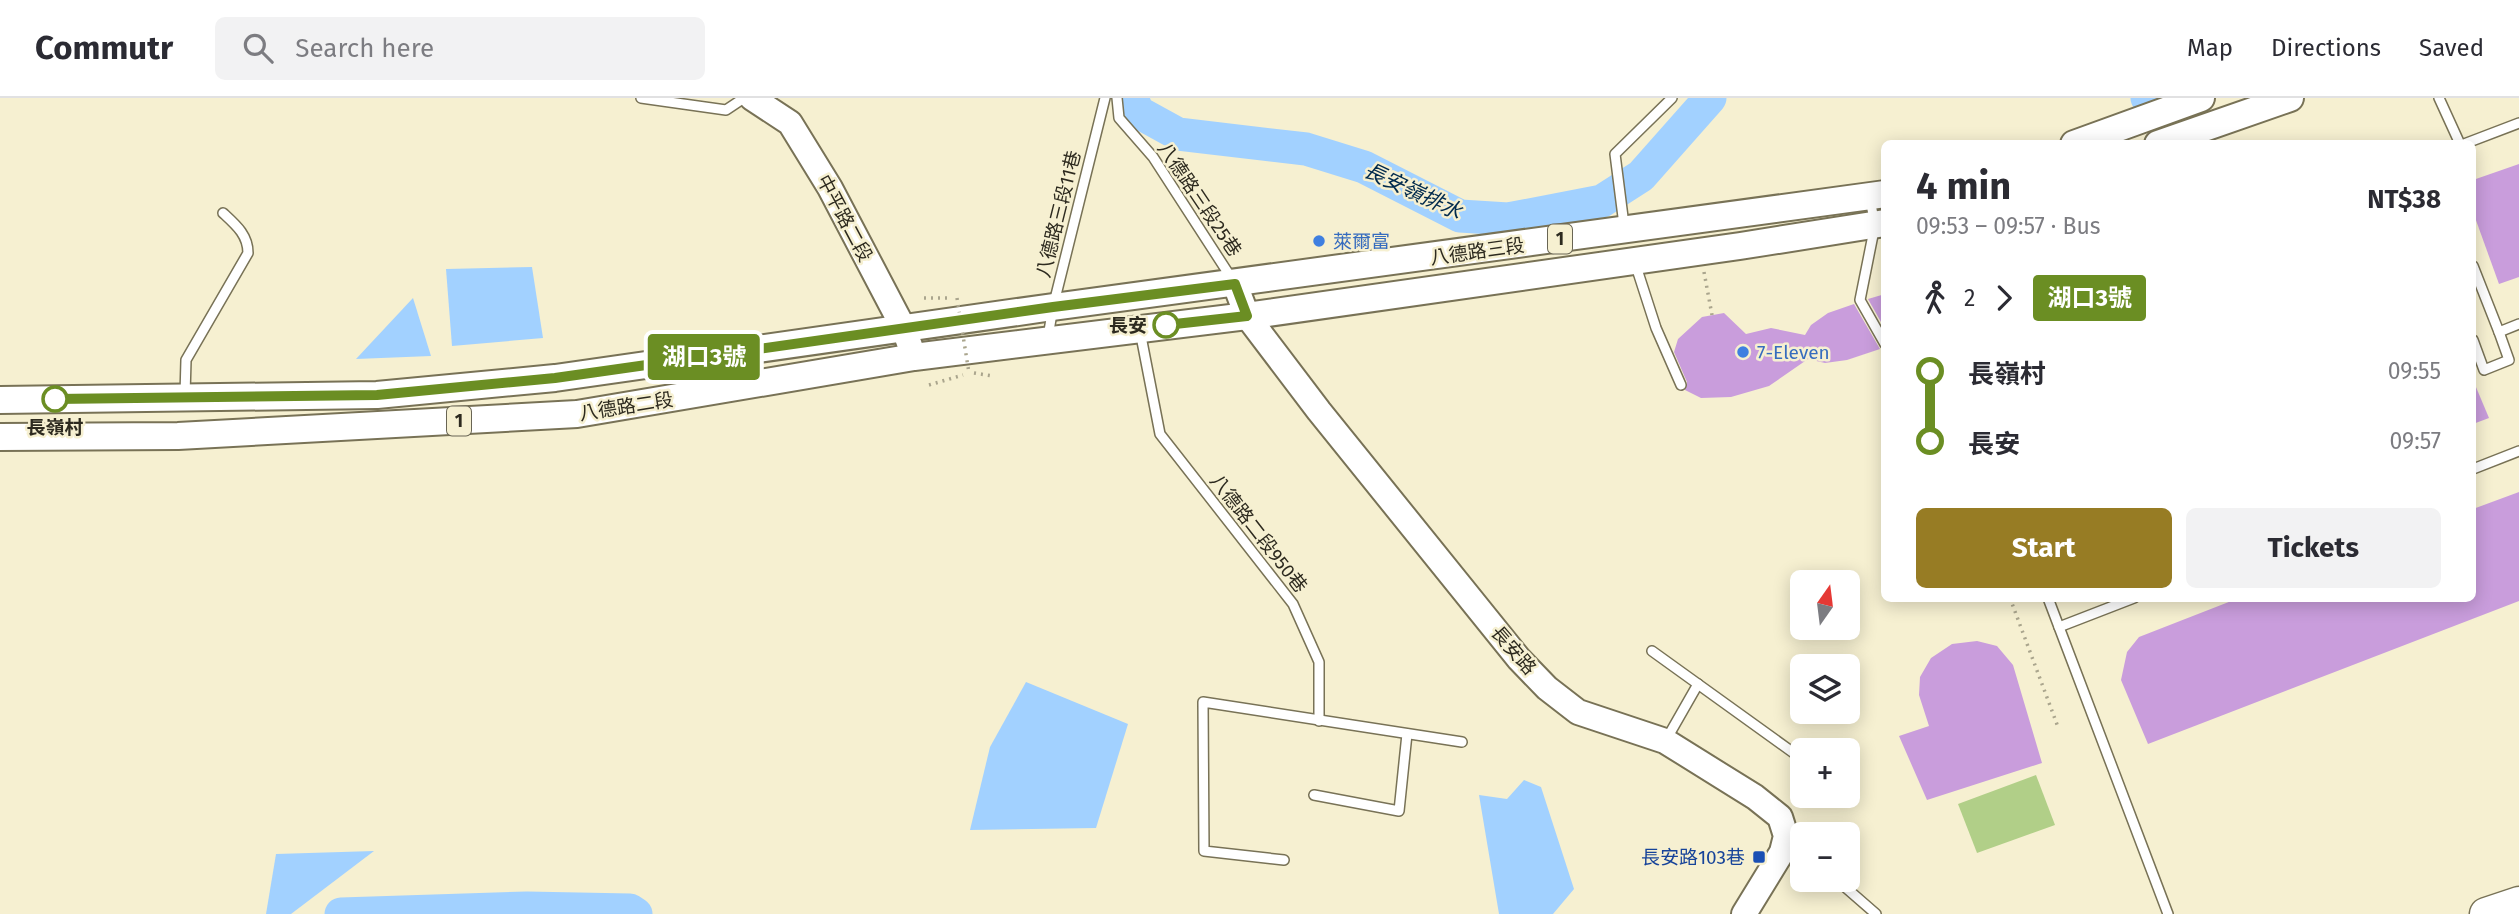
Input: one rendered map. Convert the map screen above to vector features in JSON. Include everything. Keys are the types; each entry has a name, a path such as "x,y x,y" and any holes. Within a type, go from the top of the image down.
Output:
{"highway":[{"path":"2486,914 2519,903"}],"main road":[{"path":"2085,140 2201,98"},
{"path":"2169,140 2290,98"},
{"name":"八德路三段","path":"1235,284 1877,196"},
{"name":"八德路三段","path":"1247,316 1881,228"},
{"name":"八德路二段","path":"0,400 377,395 527,381 1235,284"},
{"name":"八德路二段","path":"0,437 178,436 577,414 914,357 1247,316"}],"street":[{"name":"中平路二段","path":"752,98 790,122 830,188 904,329 914,357"},
{"name":"長安路","path":"1235,284 1247,316 1406,519 1520,659 1547,688 1578,712 1665,741 1755,797 1780,817 1790,836"},
{"name":"長安路","path":"1744,914 1782,852 1790,847"}],"lane":[{"path":"641,98 726,110 744,98"},
{"name":"八德路三段11巷","path":"1048,339 1053,307 1105,98"},
{"name":"八德路三段25巷","path":"1116,98 1119,118 1153,157 1235,284"},
{"path":"1625,230 1615,154 1672,98"},
{"path":"2439,98 2460,140"},
{"path":"2472,140 2519,122"},
{"path":"1877,196 1881,222"},
{"path":"184,397 186,360 248,253 248,243 223,213"},
{"path":"1881,231 1860,300 1881,337"},
{"path":"1634,261 1656,328 1681,385"},
{"path":"2476,274 2510,360 2484,370 2476,348"},
{"path":"2499,332 2519,324"},
{"name":"八德路二段950巷","path":"1139,328 1160,434 1293,604 1320,662 1320,721"},
{"path":"2476,468 2519,451"},
{"path":"2050,602 2168,914"},
{"path":"2059,627 2124,602"},
{"path":"1651,651 1790,750"},
{"path":"1665,741 1698,684"},
{"path":"1284,860 1204,851 1203,702 1462,742"},
{"path":"1314,795 1399,811 1407,734"},
{"path":"1851,892 1876,914"}],"path":[{"path":"1700,252 1712,315"},
{"path":"925,298 966,296"},
{"path":"957,298 969,373"},
{"path":"929,385 969,373 993,376"},
{"path":"2011,602 2057,727"}],"green space":[{"path":"2036,775 2055,825 1977,853 1958,804"}],"water":[{"path":"532,267 543,338 452,346 446,269"},
{"path":"413,298 431,356 356,359"},
{"path":"1026,682 1128,724 1096,828 970,830 990,747"},
{"path":"1524,780 1541,787 1574,889 1553,914 1499,914 1479,795 1507,799"},
{"path":"374,851 291,914 266,914 276,854"}],"building":[{"path":"2519,164 2519,277 2499,284 2476,220 2476,179"},
{"path":"1881,295 1881,322 1868,299"},
{"name":"7-Eleven","path":"1854,304 1880,349 1847,360 1825,363 1808,359 1769,386 1731,397 1701,398 1685,390 1687,382 1674,352 1678,339 1702,317 1724,313 1746,334 1771,328 1805,335 1811,325 1828,313"},
{"path":"2476,387 2489,418 2476,423"},
{"path":"2519,492 2519,601 2148,744 2121,680 2127,652 2139,637 2229,602 2476,602 2476,508"},
{"path":"1977,641 1997,646 2013,665 2042,763 1927,800 1899,736 1929,726 1919,695 1920,677 1931,658 1952,644"}],"waterway":[{"name":"長安嶺排水","path":"1132,98 1138,112 1178,134 1306,149 1364,167 1460,216 1508,219 1602,201 1641,176 1710,98"},
{"name":"長安嶺排水","path":"2147,98 2175,140"},
{"path":"341,914 527,908 630,910 636,914"}],"bus line":[{"name":"湖口3號","path":"55,399 377,395 555,378 1053,307 1235,284 1247,316 1166,325"}],"place":[{"name":"萊爾富","path":"1319,241"},
{"name":"長安","path":"1166,325"},
{"name":"7-Eleven","path":"1743,352"},
{"name":"長嶺村","path":"55,399"},
{"name":"長安路103巷","path":"1759,857"}]}
